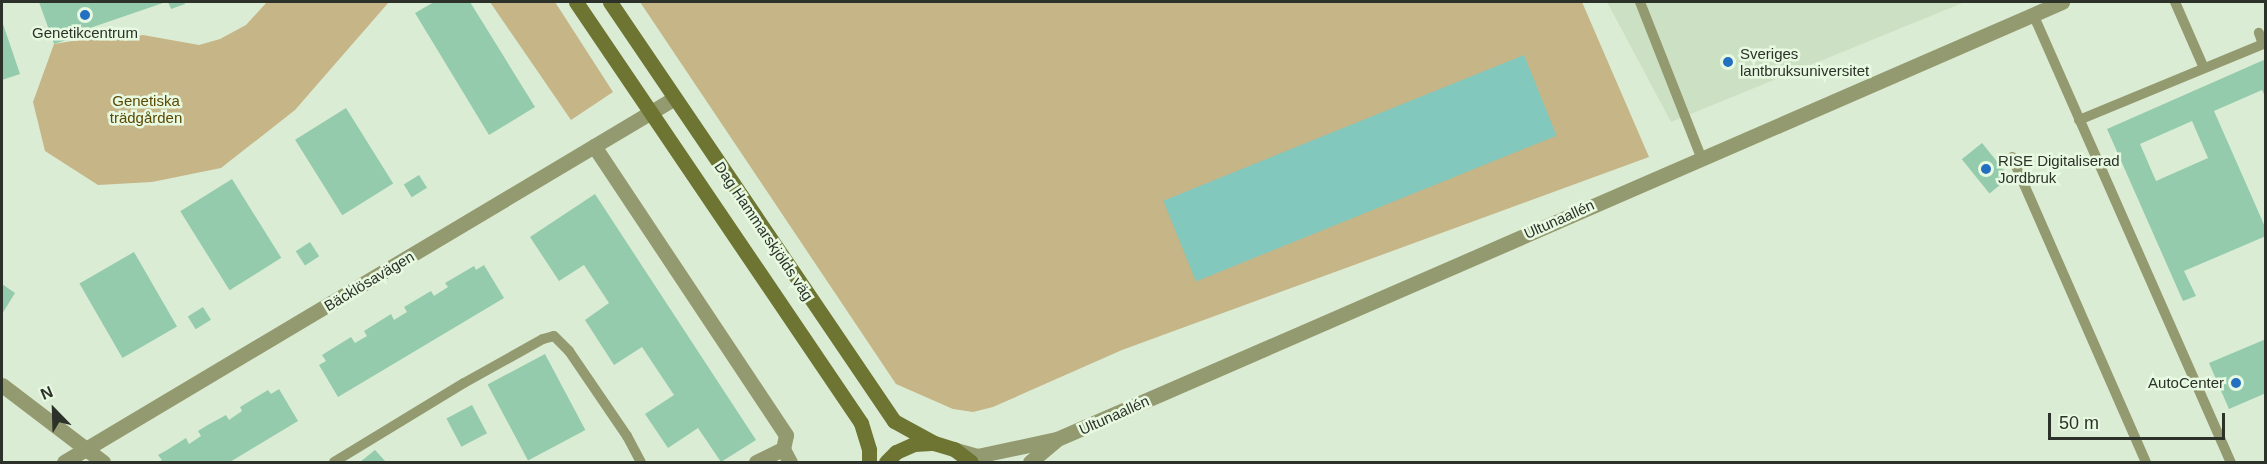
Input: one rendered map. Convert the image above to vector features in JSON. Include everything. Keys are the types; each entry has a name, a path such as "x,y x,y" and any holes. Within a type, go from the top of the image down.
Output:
{"main road":[{"name":"Dag Hammarskjölds väg","path":"576,2 861,423 869,450 869,462"},
{"name":"Dag Hammarskjölds väg","path":"610,2 673,99 894,421 934,443 954,449 971,462"},
{"name":"Dag Hammarskjölds väg","path":"885,462 896,452 914,444 934,443"}],"street":[{"name":"Ultunaallén","path":"954,449 977,456 1057,440 1701,157 2062,2"},
{"name":"Bäcklösavägen","path":"64,462 673,99"},
{"path":"594,146 786,435 786,455 756,462"},
{"path":"2,385 103,462"},
{"name":"Ultunaallén","path":"1030,462 1057,440"}],"lane":[{"path":"1640,2 1701,157"},
{"path":"2175,2 2204,68"},
{"path":"2033,14 2232,462"},
{"path":"2079,120 2263,44 2259,33"},
{"path":"2012,157 2146,462"},
{"path":"334,462 464,383 543,339 554,336 569,351 627,436 640,462"}],"shaded area":[{"name":"Sveriges lantbruksuniversitet","path":"1607,2 1965,2 1671,122"}],"green space":[{"name":"Genetiska trädgården","path":"267,2 389,2 295,110 221,168 152,182 98,185 45,151 33,102 54,44 91,38 121,39 143,35 199,45 220,39 246,25"},
{"path":"490,2 555,2 613,92 571,120"},
{"path":"640,2 1582,2 1649,157 1122,350 993,407 973,412 953,409 896,384"}],"water":[{"path":"1524,55 1557,136 1196,281 1163,201"}],"building":[{"name":"Genetikcentrum","path":"39,2 166,2 87,29 88,33 54,44"},
{"name":"Genetikcentrum","path":"168,2 184,2 185,4 171,9"},
{"path":"434,2 470,2 535,107 489,135 415,13"},
{"name":"Genetikcentrum","path":"2,21 20,74 2,80"},
{"path":"2266,59 2266,98 2262,90 2214,111 2266,229 2266,236 2184,271 2196,296 2183,301 2107,129","holes":["2192,121 2208,158 2156,181 2140,144"]},
{"path":"346,108 393,183 342,215 295,140"},
{"name":"RISE Digitaliserad Jordbruk","path":"1982,143 2010,177 1989,194 1962,159"},
{"path":"419,175 427,188 412,197 404,185"},
{"path":"232,179 281,258 230,290 180,211"},
{"path":"595,194 756,440 721,462 698,428 668,448 645,414 674,395 642,347 614,365 585,320 609,303 584,265 559,281 530,237"},
{"path":"310,242 319,256 305,266 296,251"},
{"path":"134,252 177,326 122,358 79,284"},
{"path":"484,265 504,298 338,397 319,365 326,361 322,355 351,337 355,343 367,336 364,331 391,314 394,320 407,312 404,307 431,291 434,296 448,287 445,283 474,266 476,270"},
{"path":"2,284 15,293 2,314"},
{"path":"203,307 211,320 196,329 188,317"},
{"path":"2266,339 2266,393 2229,409 2209,363"},
{"path":"545,354 585,430 528,460 488,385"},
{"path":"279,389 298,421 230,462 158,462 162,460 158,455 186,438 189,444 201,436 198,431 206,426 226,415 229,420 242,411 240,407 268,390 271,394"},
{"path":"472,405 487,433 461,447 446,419"},
{"path":"375,450 386,462 360,462"}],"place":[{"name":"Genetikcentrum","path":"85,15"},
{"name":"Sveriges lantbruksuniversitet","path":"1728,62"},
{"name":"RISE Digitaliserad Jordbruk","path":"1986,169"},
{"name":"AutoCenter","path":"2236,383"}]}
